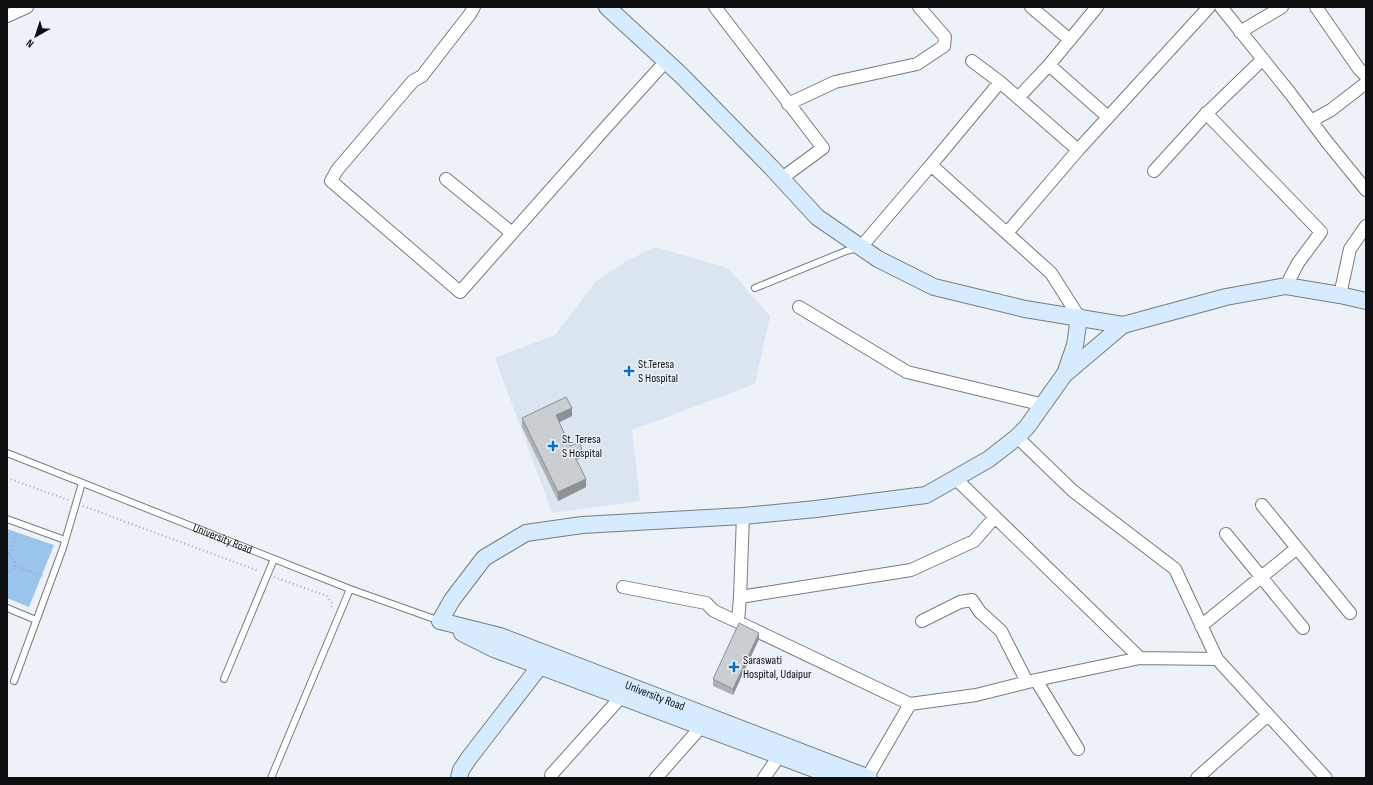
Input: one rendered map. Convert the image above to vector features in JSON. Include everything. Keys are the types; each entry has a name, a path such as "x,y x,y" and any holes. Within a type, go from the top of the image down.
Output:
{"street":[{"path":"7,16 27,7"},
{"path":"607,7 681,75 782,178 817,217 878,259 934,287 1024,309 1124,325"},
{"path":"715,7 823,148 782,178"},
{"path":"788,104 835,82 917,64 944,46 945,37 919,7"},
{"path":"1031,7 1070,40"},
{"path":"1018,98 1049,65 1097,7"},
{"path":"1007,233 1078,150 1209,7"},
{"path":"1221,7 1366,190"},
{"path":"1240,32 1282,7"},
{"path":"1316,7 1359,69 1366,76"},
{"path":"469,9 422,76 413,81 337,170 331,180 460,292 666,62"},
{"path":"1154,171 1206,113 1263,59"},
{"path":"972,61 1000,82 1078,150"},
{"path":"1049,65 1108,117"},
{"path":"861,247 1000,82"},
{"path":"1311,121 1331,110 1366,83"},
{"path":"1206,113 1321,232 1298,263 1286,286"},
{"path":"931,165 1051,273 1079,317 1075,345 1064,376"},
{"path":"446,179 512,233"},
{"path":"1340,295 1350,249 1366,226"},
{"path":"440,621 452,600 484,558 526,533 582,525 742,516 816,509 926,495 989,459 1017,437 1044,405 1064,376 1124,325 1226,297 1286,286 1366,301"},
{"path":"799,307 907,372 1044,405"},
{"path":"1017,437 1073,491 1175,569 1217,659 1326,778"},
{"path":"955,478 1140,658"},
{"path":"1262,505 1350,613"},
{"path":"738,622 742,516"},
{"path":"740,597 911,570 974,541 995,517"},
{"path":"1226,534 1303,628"},
{"path":"1201,626 1297,548"},
{"path":"624,587 706,603 714,611 910,704 976,695 1032,681 1140,658 1217,659"},
{"path":"922,621 960,602 972,600 980,612 1001,631 1032,681 1078,749"},
{"name":"University Road","path":"440,621 500,636 542,660 621,697 839,778"},
{"path":"459,778 461,770 469,758 542,660"},
{"name":"University Road","path":"542,660 868,778"},
{"path":"551,775 621,697"},
{"path":"868,778 910,704"},
{"path":"1197,778 1268,714"},
{"path":"656,778 701,727"},
{"path":"764,778 779,756"},
{"path":"467,778 469,758"}],"lane":[{"path":"755,288 846,251 861,247"},
{"name":"University Road","path":"7,453 350,589 440,621"},
{"path":"14,681 66,540 82,483"},
{"path":"7,519 66,540"},
{"path":"224,679 274,559"},
{"path":"271,778 350,589"},
{"path":"7,608 36,620"}],"path":[{"path":"7,478 327,596 332,603 330,614"},
{"path":"15,566 14,558 8,554 20,523"},
{"path":"7,573 15,566"},
{"path":"15,566 44,576"}],"shaded area":[{"name":"St.Teresa S Hospital","path":"655,247 728,268 770,316 755,384 632,430 640,501 552,513 495,358 555,335 596,281 627,261"},
{"path":"7,529 54,545 29,607 7,598"}],"building":[{"path":"566,397 572,408 556,415 570,446 579,442 582,449 573,453 586,479 558,492 522,418"},
{"path":"739,623 759,633 733,689 713,679"}],"place":[{"name":"St.Teresa S Hospital","path":"629,371"},
{"name":"St. Teresa S Hospital","path":"553,446"},
{"name":"Saraswati Hospital, Udaipur","path":"734,667"}]}
